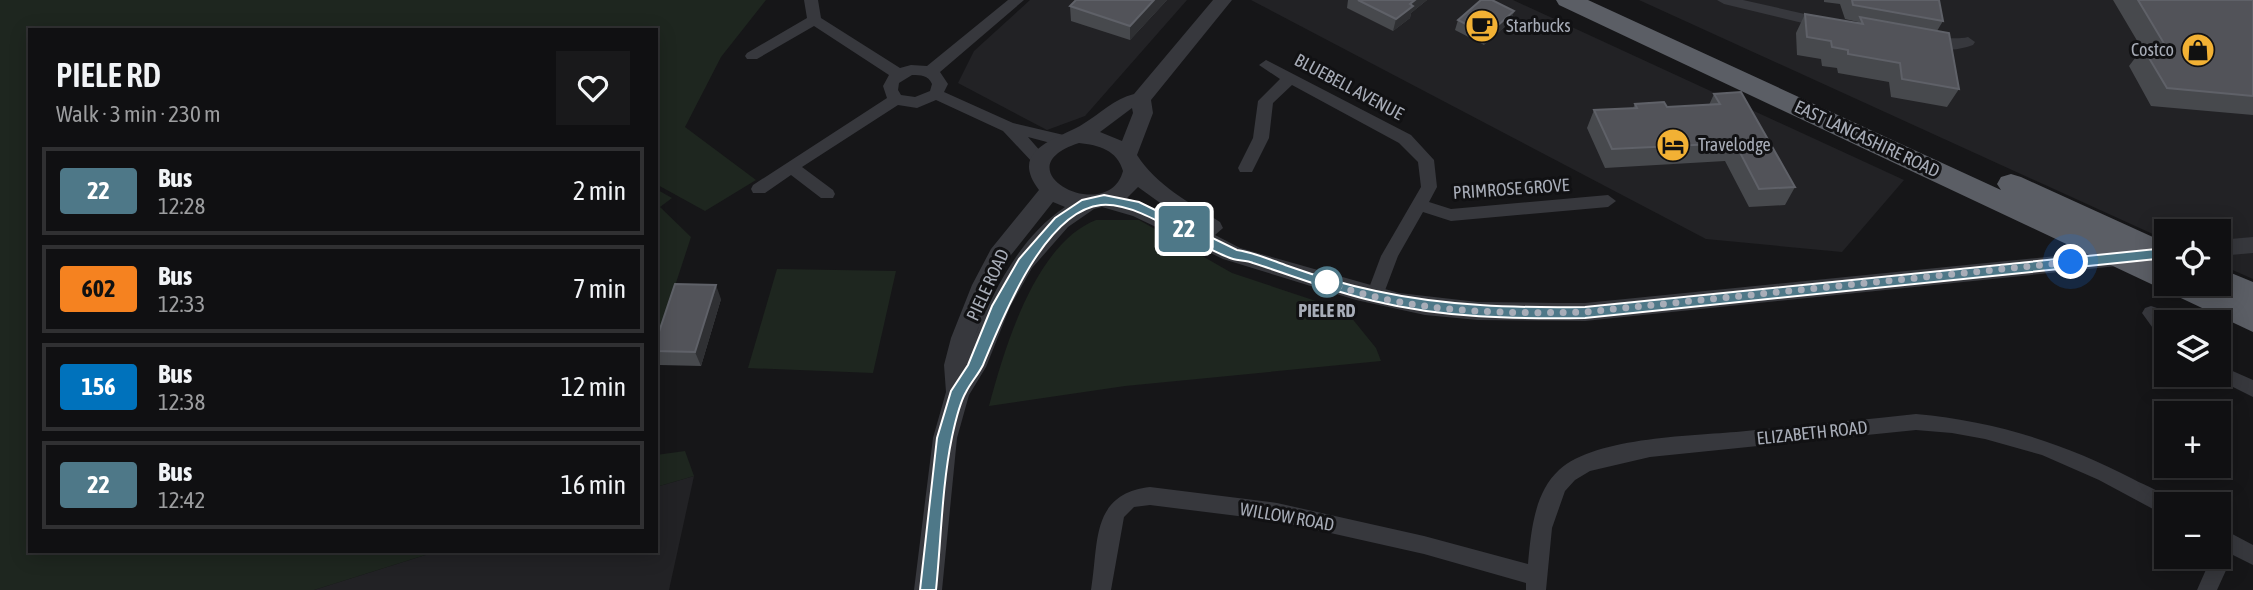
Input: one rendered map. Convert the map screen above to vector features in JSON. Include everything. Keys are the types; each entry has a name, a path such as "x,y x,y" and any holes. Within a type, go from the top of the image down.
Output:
{"highway":[{"name":"EAST LANCASHIRE ROAD","path":"1568,0 2097,247 2154,260"},
{"name":"EAST LANCASHIRE ROAD","path":"1608,0 2154,259"},
{"path":"2231,285 2253,295"},
{"path":"2202,296 2253,320"}],"street":[{"path":"811,0 814,20 899,75"},
{"path":"930,72 1017,0"},
{"path":"1223,0 1141,99 1124,103 1106,119 1050,147 1040,160 1039,176 1049,191 1070,201 1135,205 1235,254 1254,257 1284,270 1375,296 1475,311 1585,312 2154,260"},
{"path":"1724,0 1842,27"},
{"path":"752,56 814,20"},
{"path":"1918,41 1958,46 1968,42"},
{"name":"BLUEBELL AVENUE","path":"1266,65 1405,139 1426,160 1429,187 1390,256 1375,296"},
{"path":"759,188 896,99 917,103 936,94 940,84 935,75 917,69 899,75 890,87 896,99"},
{"path":"1246,168 1261,138 1266,101 1291,78"},
{"path":"936,94 1009,127 1071,138 1109,139 1154,190 1195,218 1244,246 1254,257"},
{"path":"1096,202 1125,188 1143,113 1141,99"},
{"path":"1009,127 1040,160"},
{"path":"791,167 827,194"},
{"name":"PIELE ROAD","path":"958,391 956,364 971,318 996,259 1006,243 1040,208 1049,191"},
{"name":"PRIMROSE GROVE","path":"1419,205 1451,215 1608,201"},
{"name":"PIELE ROAD","path":"928,590 945,438 958,391 974,367 999,306 1024,262 1060,221 1096,202"},
{"path":"2231,247 2253,245"},
{"path":"2151,313 2154,317"},
{"path":"2231,378 2253,389"},
{"name":"ELIZABETH ROAD","path":"1537,583 1545,513 1554,492 1568,474 1585,464 1634,451 1916,422 1949,424 1985,429 2053,449 2093,467 2154,500"},
{"name":"WILLOW ROAD","path":"1101,590 1112,522 1119,507 1133,498 1150,496 1277,512 1424,545 1537,583"},
{"path":"2231,543 2253,556"},
{"path":"2207,590 2214,569"}],"shaded area":[{"path":"0,0 766,0 721,57 685,127 756,180 705,211 658,185 658,28 28,28 28,553 432,553 314,590 0,590"},
{"path":"1030,0 1187,0 1085,116 1047,130 958,83 974,51"},
{"path":"1251,0 1513,0 1904,180 1842,252 1706,239"},
{"path":"1639,0 2253,0 2253,279 2231,269 2231,219 2154,219 2154,235"},
{"path":"658,190 672,198 660,207 691,237 658,338"},
{"path":"1096,220 1139,220 1232,273 1346,311 1376,348 1381,361 1125,386 989,406 1014,328 1040,274 1056,251 1075,232"},
{"path":"777,269 896,271 873,373 748,368"},
{"path":"685,451 694,476 658,486 658,455"},
{"path":"694,476 669,590 314,590 432,553 658,553 658,486"}],"building":[{"path":"1076,0 1154,0 1130,26 1070,6"},
{"path":"1358,0 1415,0 1410,4 1413,6 1396,19"},
{"path":"1481,0 1492,0 1514,11 1487,35 1458,20"},
{"path":"1852,0 1939,0 1943,21 1853,5"},
{"name":"Costco","path":"2138,0 2253,0 2253,96 2167,88 2143,48 2168,50"},
{"path":"1805,14 1863,24 1860,17 1949,33 1959,89 1902,79 1900,63 1848,54 1848,50 1832,47 1831,41 1807,37"},
{"path":"1741,92 1795,187 1759,189 1735,143 1612,149 1594,110 1637,108 1635,104 1664,102 1667,107 1720,104 1714,94"},
{"path":"675,284 716,285 695,352 658,351 658,335"}],"bus line":[{"name":"22","path":"928,590 945,438 958,391 974,367 999,306 1024,262 1060,221 1087,203 1104,200 1135,205 1235,254 1254,257 1284,270 1375,296 1475,311 1516,313 1585,312 2154,254"}],"place":[{"name":"Starbucks","path":"1482,26"},
{"name":"Costco","path":"2198,50"},
{"name":"Travelodge","path":"1673,145"},
{"name":"PIELE RD","path":"1327,282"}],"route":[{"path":"1327,282 1375,296 1475,311 1585,312 2071,262"}]}
